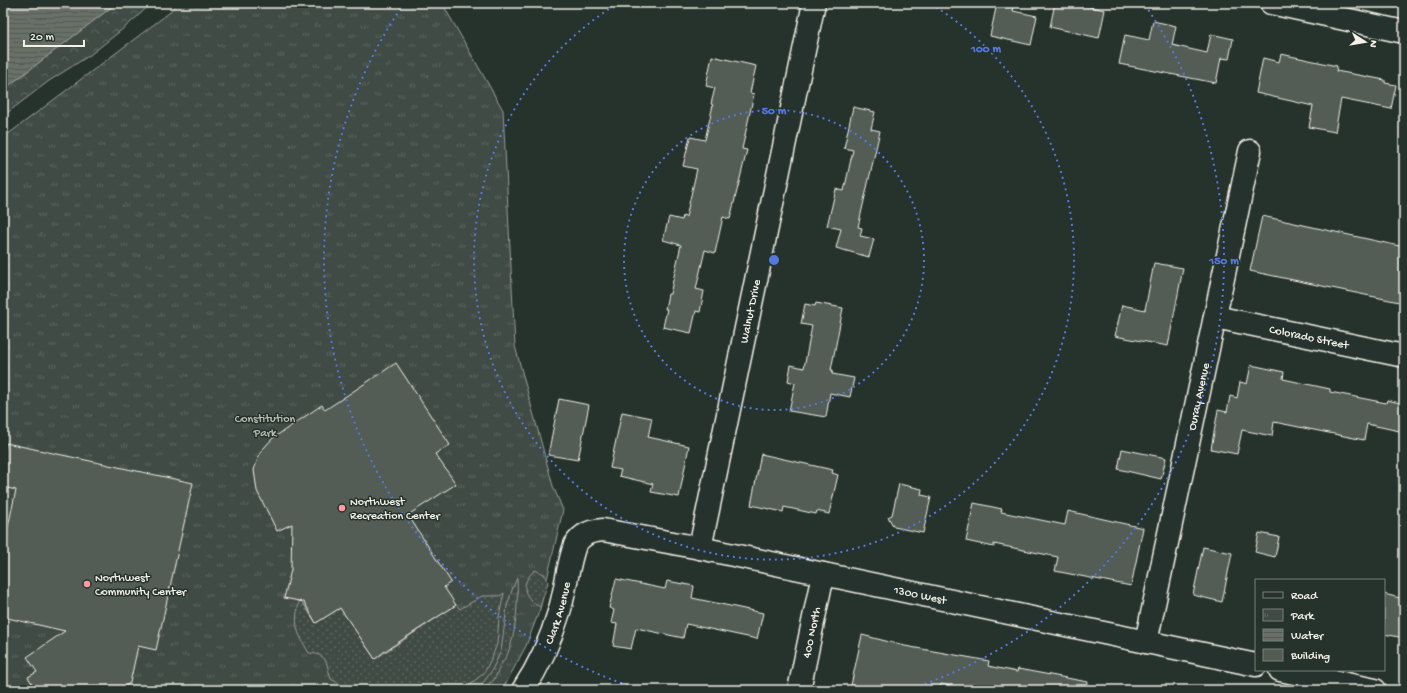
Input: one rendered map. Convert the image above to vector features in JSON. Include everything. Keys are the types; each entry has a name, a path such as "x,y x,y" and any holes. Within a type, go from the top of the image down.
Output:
{"street":[{"name":"Walnut Drive","path":"700,548 814,3"},
{"path":"1271,3 1404,32"},
{"name":"Ouray Avenue","path":"1146,642 1250,151"},
{"name":"Colorado Street","path":"1215,316 1404,356"},
{"name":"1300 West","path":"584,534 594,530 613,531 1255,665"},
{"name":"Clark Avenue","path":"523,690 530,680 547,647 559,612 572,553 579,539 584,534"},
{"name":"400 North","path":"799,690 823,574"},
{"path":"1285,671 1375,690"}],"green space":[{"path":"117,3 152,3 129,24 90,55 49,81 3,116 3,90"},
{"name":"Constitution Park","path":"177,3 442,3 503,110 515,346 553,486 563,510 540,609 526,646 501,690 3,690 3,138 169,13"},
{"path":"535,570 544,574 548,582 540,607 530,599 525,590 527,580"},
{"path":"517,578 516,616 511,644 496,677 489,684 482,684 491,672 501,651 507,606"},
{"path":"504,593 499,617 497,644 492,657 484,673 463,690 350,690 331,679 326,661 323,658 309,653 301,639 296,621 300,599 316,623 340,608 375,659 456,605 460,609 482,596 500,596"}],"water":[{"path":"15,3 117,3 3,90 3,13"}],"building":[{"path":"997,3 1015,3 1013,11 1037,16 1031,45 990,36"},
{"path":"1055,3 1072,3 1105,10 1099,38 1050,27"},
{"path":"1153,21 1176,26 1172,45 1207,53 1211,34 1233,39 1229,59 1221,58 1216,83 1119,64 1125,35 1149,40"},
{"path":"1281,54 1337,66 1336,71 1385,80 1385,83 1396,85 1391,109 1341,99 1335,132 1309,127 1313,106 1256,93 1263,58 1279,62"},
{"path":"712,56 756,66 750,93 754,94 742,149 747,150 730,219 723,217 715,253 705,250 696,289 704,291 700,312 696,311 691,333 663,327 667,309 665,309 668,294 670,294 681,245 663,240 669,217 682,220 683,216 686,217 697,169 683,166 690,137 705,140 713,105 711,104 715,88 706,86"},
{"path":"853,107 875,112 871,129 880,131 858,227 862,228 860,236 874,239 869,257 836,248 841,229 827,226 836,189 844,191 853,150 844,148"},
{"path":"1262,216 1404,247 1404,303 1250,271"},
{"path":"1154,263 1183,268 1168,346 1115,336 1122,305 1145,310"},
{"path":"816,303 843,308 831,370 833,370 832,374 854,378 850,397 830,393 826,417 789,411 795,383 788,381 791,365 804,368 812,326 801,324 805,304 815,306"},
{"name":"Northwest Recreation Center","path":"396,363 450,445 435,454 456,484 408,515 451,582 444,587 456,605 375,659 340,608 316,623 304,602 284,598 291,570 292,524 277,531 257,491 254,470 262,450 273,438 322,405 325,410"},
{"path":"1251,365 1284,372 1283,379 1330,389 1330,392 1386,403 1387,400 1404,404 1404,432 1367,424 1364,440 1274,422 1272,436 1242,430 1237,454 1211,449 1218,410 1227,412 1230,396 1237,398 1240,382 1247,384"},
{"path":"559,399 589,405 578,460 548,455"},
{"path":"622,412 652,418 648,437 689,446 679,497 651,492 653,484 619,476 621,470 610,468"},
{"name":"Northwest Community Center","path":"6,443 193,483 156,650 138,646 130,683 119,690 36,690 28,677 37,672 27,657 65,631 3,617 3,550 16,490 3,487 3,459"},
{"path":"1122,449 1166,458 1161,479 1118,469"},
{"path":"761,454 833,470 832,473 838,475 829,514 817,511 816,514 784,507 783,512 751,505"},
{"path":"899,484 922,489 921,495 931,497 923,533 894,527 888,517 892,515"},
{"path":"974,503 1002,509 1001,512 1065,525 1068,511 1143,528 1131,586 1055,571 1058,557 994,544 994,547 966,541"},
{"path":"1259,533 1279,537 1275,557 1255,552"},
{"path":"1203,547 1232,553 1222,602 1193,595"},
{"path":"616,579 665,589 667,581 694,586 692,598 763,613 757,639 686,624 683,638 636,628 631,649 613,646 617,624 611,623 614,610 609,608"},
{"path":"1385,594 1404,599 1404,638 1385,634"},
{"path":"862,635 905,646 989,661 988,666 1017,672 1018,669 1088,682 1087,690 969,690 941,684 940,690 850,690"}],"place":[{"name":"Northwest Recreation Center","path":"342,508"},
{"name":"Northwest Community Center","path":"87,584"}]}
